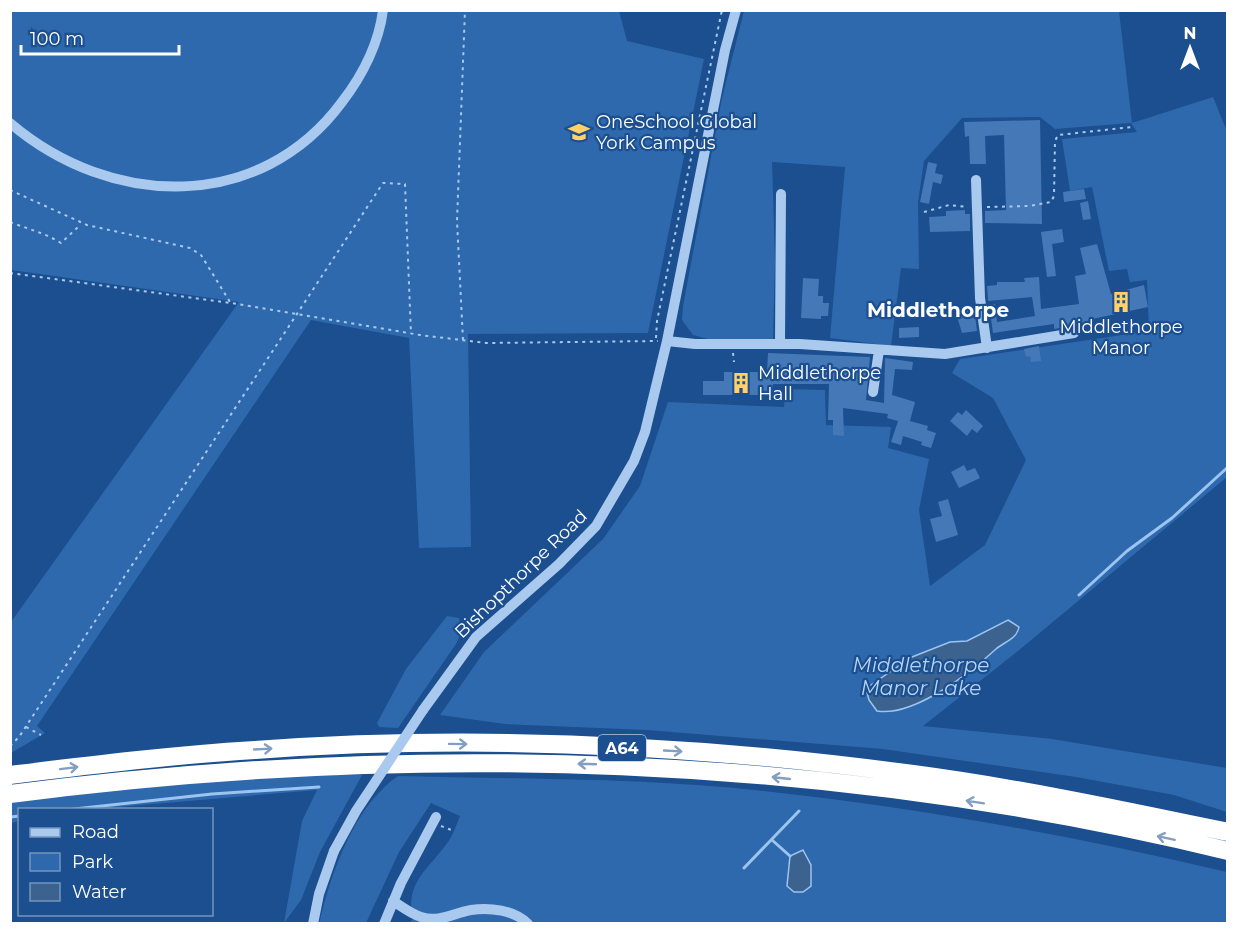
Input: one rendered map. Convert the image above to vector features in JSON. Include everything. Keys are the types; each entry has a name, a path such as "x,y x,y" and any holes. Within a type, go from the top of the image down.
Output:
{"highway":[{"name":"A64","path":"10,775 123,761 258,749 434,744 588,746 740,755 913,774 1068,799 1226,844"},
{"name":"A64","path":"10,794 121,779 258,768 433,762 589,764 741,774 912,791 1226,844"}],"street":[{"path":"10,123 24,135 77,165 118,179 154,186 187,188 224,183 263,168 295,151 325,125 352,88 370,54 383,10"},
{"name":"Bishopthorpe Road","path":"313,924 319,894 334,851 356,811 423,710 476,637 558,564 596,526 634,461 645,432 662,341 725,50 736,10"},
{"path":"976,180 980,298 987,348"},
{"path":"780,344 781,194"},
{"path":"662,341 695,344 780,344 945,354 1074,333"},
{"path":"873,392 879,350"},
{"path":"384,924 393,901 436,816"},
{"path":"393,901 423,918 456,916 471,910 495,910 511,913 528,924"}],"path":[{"path":"463,340 457,221 465,10"},
{"path":"10,273 231,303 411,334 486,343 662,341 657,321 722,10"},
{"path":"924,212 949,205 968,207 976,211 984,207 1029,206 1051,202 1054,196 1054,153 1058,135 1132,127"},
{"path":"10,746 26,727 383,183 405,184 411,334"},
{"path":"10,190 87,225 190,248 201,255 231,303"},
{"path":"10,222 46,233 61,243 78,227"},
{"path":"26,727 41,735"}],"green space":[{"path":"11,11 619,11 627,41 704,59 648,333 468,334 471,547 419,548 409,338 311,320 37,726 45,733 11,753 11,622 239,302 11,270"},
{"path":"744,11 1119,11 1132,123 1213,97 1228,134 1227,477 1018,651 923,726 1052,739 1227,768 1227,812 1174,795 1076,777 883,749 647,730 505,724 440,715 484,652 603,539 640,486 668,402 784,407 785,389 825,390 826,425 891,427 888,448 929,459 919,510 930,586 985,545 1026,460 993,398 952,373 960,359 1149,331 1147,280 1130,282 1127,269 1109,271 1092,187 1070,191 1062,139 1137,132 1131,123 1055,129 1040,117 962,118 924,161 918,202 919,269 901,268 891,346 830,338 845,167 772,162 775,260 773,339 708,339 693,335 682,320 683,306 722,98"},
{"path":"447,616 459,618 462,631 456,644 398,728 379,727 377,723 406,669"},
{"path":"329,774 362,775 320,852 301,900 284,923 302,821 317,790 106,808 18,808 18,821 11,823 11,803 90,792 249,778"},
{"path":"398,776 581,780 719,787 822,798 997,824 1227,872 1227,923 409,923 413,919 411,907 415,887 424,871 450,839 460,816 431,803 399,852 366,923 319,924 330,884 346,842 369,805 382,789"}],"water":[{"name":"Middlethorpe Manor Lake","path":"1008,620 1019,627 1016,635 941,691 908,707 892,711 877,711 869,700 867,692 871,685 912,657 950,642 967,641"},
{"path":"803,850 811,865 811,886 803,892 794,892 787,886 790,856"}],"building":[{"path":"1040,120 1042,224 985,223 985,211 1006,210 1004,135 985,136 986,164 970,164 969,136 965,137 964,122"},
{"path":"928,162 937,164 935,173 943,175 941,184 933,182 929,204 920,202"},
{"path":"1084,189 1086,199 1064,202 1063,192"},
{"path":"1088,201 1091,219 1083,220 1080,203"},
{"path":"965,210 965,214 970,214 970,231 930,232 929,217 946,216 946,211"},
{"path":"1062,229 1064,242 1052,244 1056,276 1047,277 1041,232"},
{"path":"1097,244 1111,294 1144,285 1148,307 1088,320 1089,323 1054,329 1054,324 993,333 989,305 995,304 997,322 1035,316 1032,297 988,301 987,286 997,285 997,282 1025,282 1024,278 1039,277 1041,309 1079,304 1075,276 1086,274 1080,248"},
{"path":"803,278 819,279 818,296 823,296 823,303 829,303 828,316 821,316 821,319 801,318"},
{"path":"974,307 977,331 962,333 955,310"},
{"path":"919,327 919,337 899,338 899,328"},
{"path":"1039,346 1041,361 1031,362 1030,356 1026,357 1024,349"},
{"path":"768,353 870,357 866,400 884,403 885,358 913,362 912,370 895,369 892,395 915,402 910,421 928,426 927,430 936,433 931,448 921,445 922,442 903,436 901,445 891,442 898,421 887,418 888,414 843,408 844,436 833,435 833,420 828,420 829,384 773,384 773,395 703,395 703,381 724,381 724,372 767,372"},
{"path":"966,410 983,426 977,433 972,429 967,436 950,421 958,412 962,415"},
{"path":"964,465 967,471 975,468 980,478 959,488 951,472"},
{"path":"948,499 958,535 936,542 930,519 942,516 938,502"}],"waterway":[{"path":"1079,595 1127,551 1172,518 1228,467"},
{"path":"83,808 212,794 319,787"},
{"path":"744,868 799,811"},
{"path":"10,817 18,816"},
{"path":"772,840 790,856"}],"place":[{"name":"OneSchool Global York Campus","path":"579,132"},
{"name":"Middlethorpe Manor","path":"1121,302"},
{"name":"Middlethorpe Hall","path":"741,383"}],"district":[{"name":"Middlethorpe","path":"938,310"}]}
